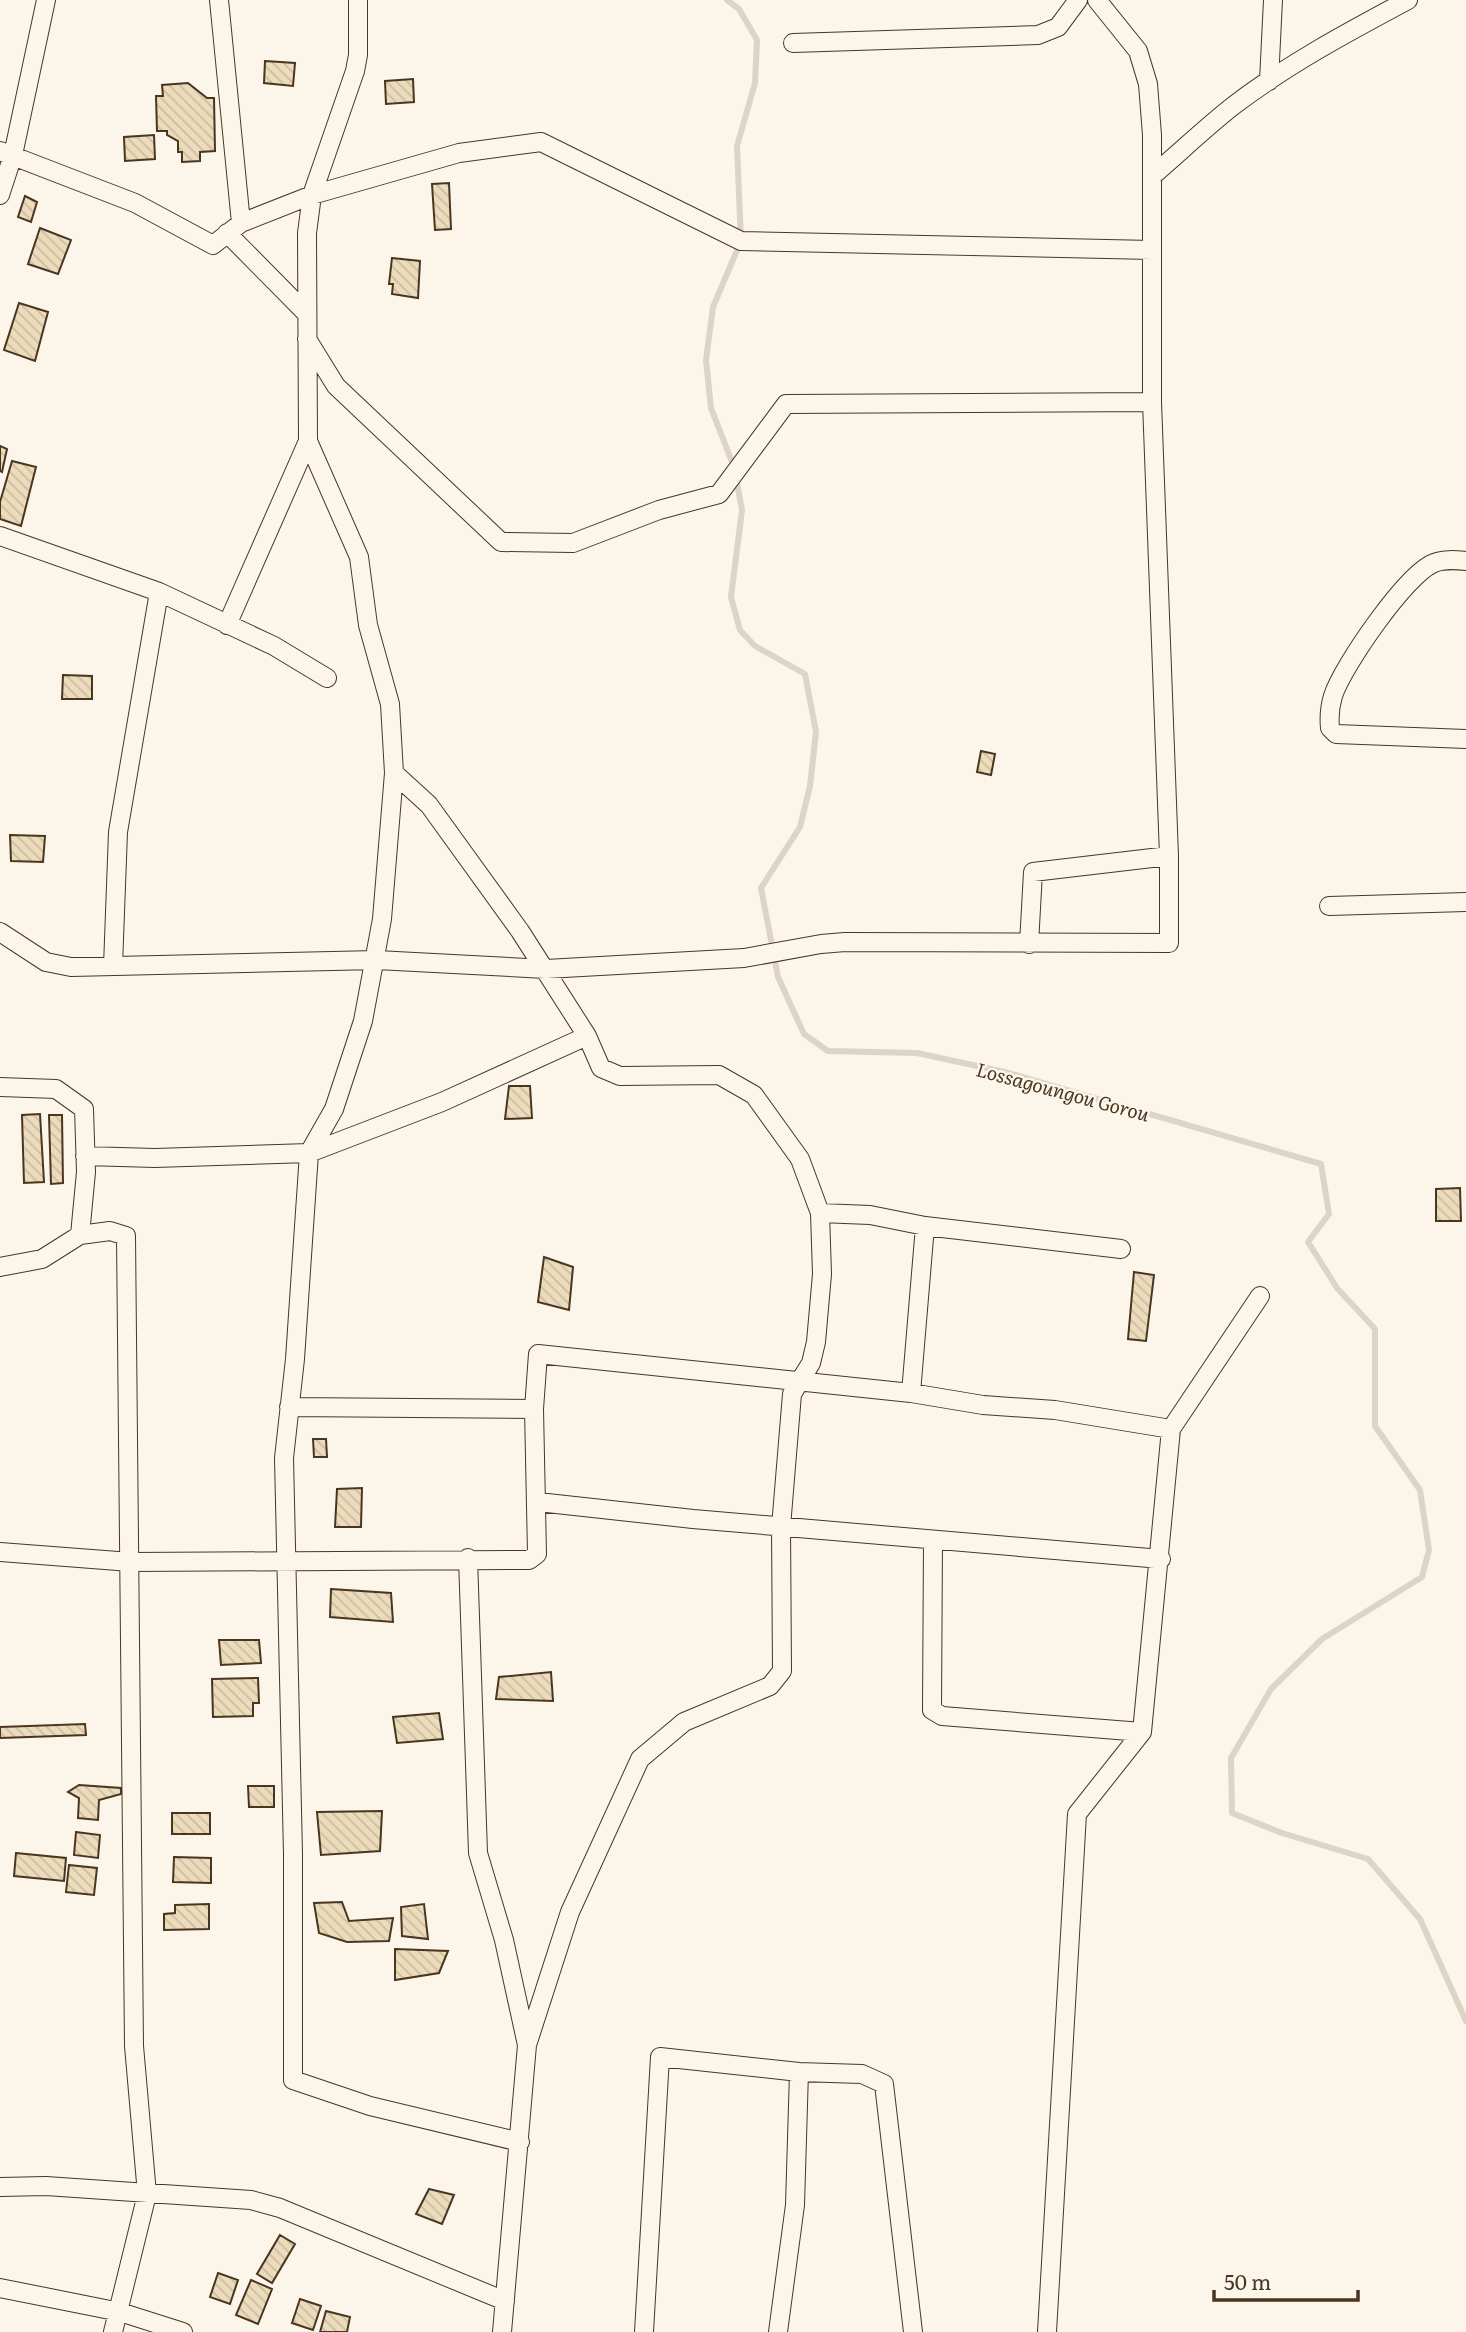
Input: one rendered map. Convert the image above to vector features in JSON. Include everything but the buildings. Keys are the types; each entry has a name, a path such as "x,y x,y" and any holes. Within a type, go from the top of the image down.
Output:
{"street":[{"path":"0,195 6,153 46,0"},
{"path":"219,0 234,228 305,312"},
{"path":"358,0 358,55 355,71 312,195 307,233 305,337 308,440 359,557 368,625 390,704 394,773 377,960 363,1021 334,1109 309,1153 295,1359 284,1458 293,1854 293,2080 370,2106 520,2142"},
{"path":"793,43 1038,35 1058,27 1078,0"},
{"path":"0,932 46,962 71,967 377,960 546,969 744,958 773,955 821,944 1169,943 1169,856 1152,402 1152,176 1148,84 1138,51 1097,0"},
{"path":"1269,81 1273,0"},
{"path":"1152,176 1269,81 1327,43 1408,0"},
{"path":"6,153 135,203 213,245 234,228 312,195 459,153 541,142 741,241 1152,250"},
{"path":"305,337 336,386 501,542 573,543 659,510 719,494 786,404 1152,402"},
{"path":"227,625 308,440"},
{"path":"0,536 159,592 274,646 327,678"},
{"path":"1466,561 1432,564 1406,585 1345,671 1333,696 1329,719 1330,728 1336,734 1466,739"},
{"path":"113,966 118,832 159,592"},
{"path":"394,773 429,805 546,969 587,1036 601,1068 620,1076 719,1075 754,1096 800,1160 820,1213 822,1274 816,1342 811,1363 797,1381 792,1394 780,1527 782,1671 770,1686 684,1722 640,1759 570,1912 527,2045 502,2332"},
{"path":"1029,944 1033,872 1169,856"},
{"path":"1329,906 1466,902"},
{"path":"85,1156 309,1153 442,1102 587,1036"},
{"path":"0,1087 56,1088 84,1110 85,1156 80,1235"},
{"path":"820,1213 870,1215 925,1226 1121,1249"},
{"path":"911,1393 925,1226"},
{"path":"0,1267 42,1259 80,1235 110,1231 126,1237 134,2046 147,2194 113,2332"},
{"path":"1047,2332 1077,1814 1142,1732 1161,1559 1171,1429 1260,1296"},
{"path":"0,1552 131,1562 468,1558 528,1560 537,1554 534,1409 538,1354 911,1393 984,1405 1055,1410 1171,1429"},
{"path":"289,1407 534,1409"},
{"path":"538,1502 780,1527 1161,1559"},
{"path":"933,1539 932,1710 942,1716 1142,1732"},
{"path":"468,1558 478,1853 504,1940 527,2045"},
{"path":"644,2332 660,2057 799,2072 862,2074 884,2084 913,2332"},
{"path":"778,2332 795,2206 799,2072"},
{"path":"0,2187 46,2186 265,2203 505,2301"},
{"path":"0,2288 120,2312 183,2332"}],"waterway":[{"name":"Lossagoungou Gorou","path":"727,0 739,9 757,40 755,83 737,146 741,241 713,307 706,360 711,408 734,467"},
{"name":"Lossagoungou Gorou","path":"736,478 742,510 731,597 740,630 755,646 805,674 816,732 810,786 800,827 761,888 778,977 804,1034 828,1051 917,1053 1005,1072 1321,1164 1329,1214 1308,1242 1337,1288 1375,1329 1375,1426 1420,1490 1429,1550 1422,1577 1322,1639 1271,1689 1231,1758 1232,1813 1282,1833 1368,1859 1420,1919 1466,2021"}]}
